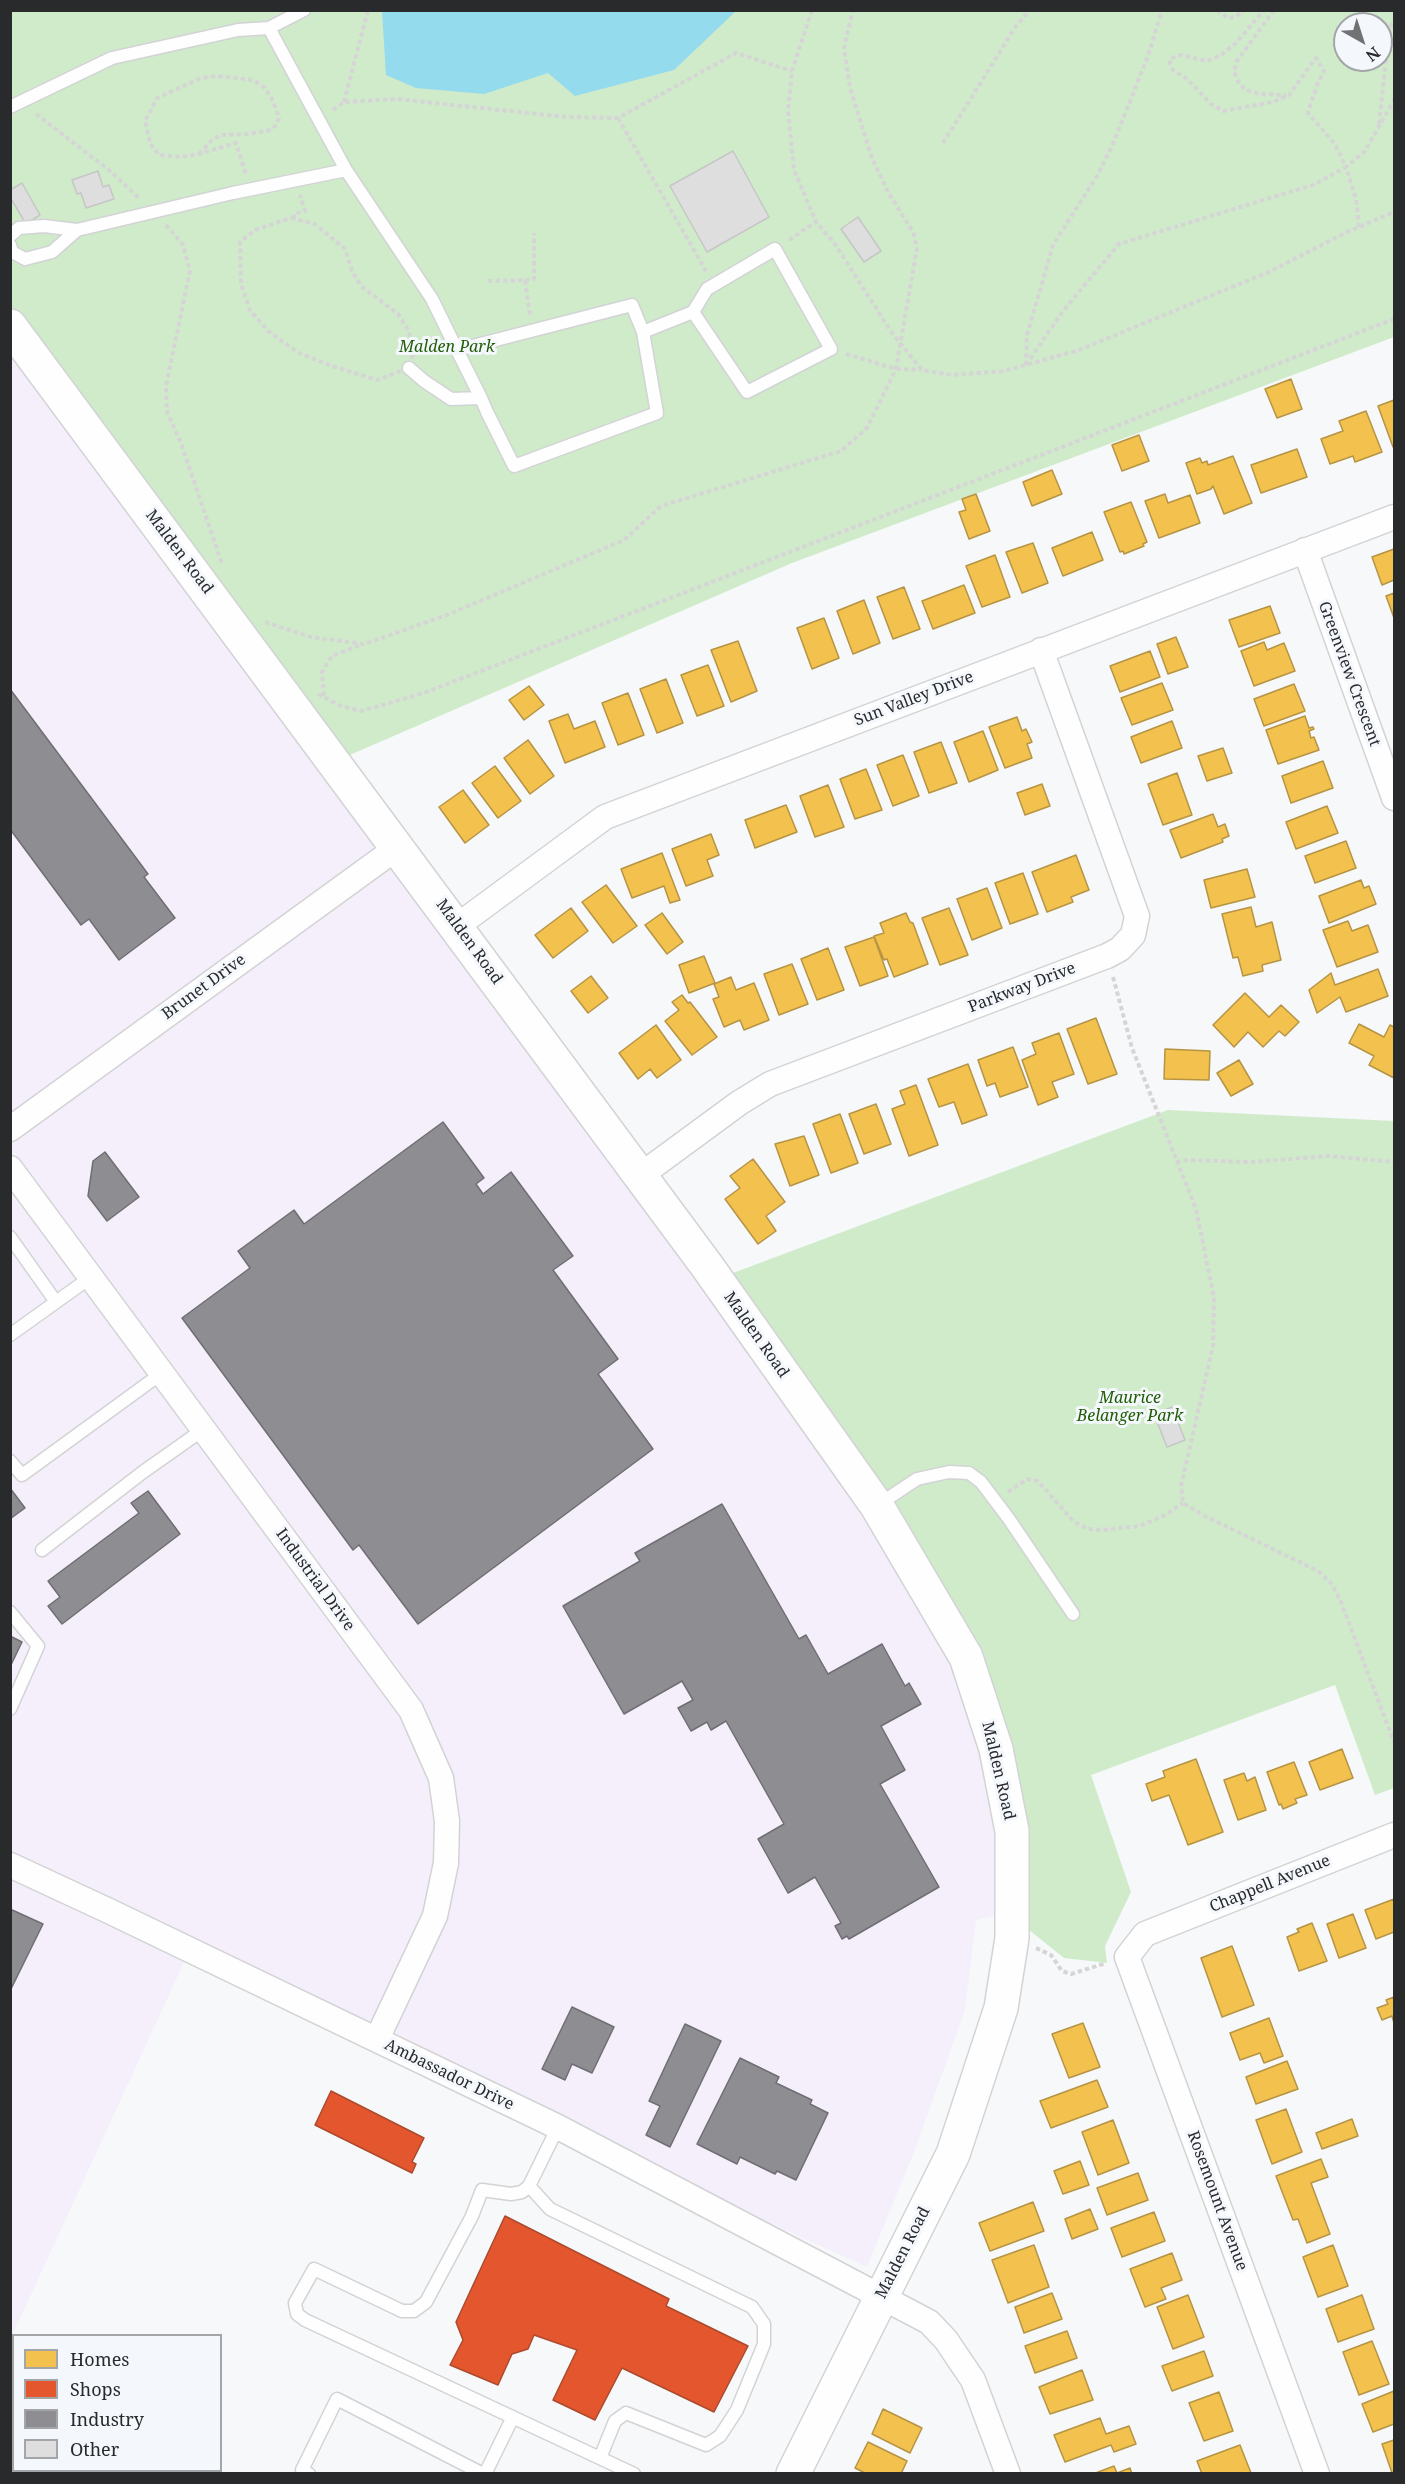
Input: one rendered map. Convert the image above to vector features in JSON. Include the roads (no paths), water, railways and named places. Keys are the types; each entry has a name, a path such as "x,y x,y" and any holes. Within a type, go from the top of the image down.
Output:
{"main road":[{"name":"Malden Road","path":"10,326 641,1175 877,1506 966,1657 996,1749 1012,1832 1012,1938 1001,2008 954,2154 793,2474"}],"street":[{"name":"Sun Valley Drive","path":"457,926 605,817 1395,517"},
{"name":"Greenview Crescent","path":"1305,550 1395,798"},
{"name":"Parkway Drive","path":"641,1175 770,1084 1107,956 1120,949 1133,935 1137,916 1041,650"},
{"name":"Brunet Drive","path":"10,1129 398,847"},
{"name":"Industrial Drive","path":"10,1168 411,1710 441,1778 447,1821 446,1863 435,1916 377,2039"},
{"name":"Chappell Avenue","path":"1127,1957 1145,1934 1395,1835"},
{"name":"Ambassador Drive","path":"10,1865 558,2127 929,2322 959,2356 973,2380 1008,2474"},
{"name":"Rosemount Avenue","path":"1127,1957 1317,2474"}],"lane":[{"path":"15,104 112,58 238,30 268,28 304,10"},
{"path":"268,28 346,170 432,299 457,350 481,398 514,466 657,412 643,332 632,305 457,350"},
{"path":"10,236 19,228 44,226 77,230 251,189 346,170"},
{"path":"10,245 12,252 25,259 52,252 77,230"},
{"path":"643,332 693,312 707,289 775,249 831,349 747,392 693,312"},
{"path":"409,368 451,399 481,398"},
{"path":"10,1237 56,1302"},
{"path":"10,1335 91,1277"},
{"path":"10,1461 22,1475 162,1373"},
{"path":"42,1550 143,1472 204,1429"},
{"path":"877,1506 917,1479 949,1472 969,1473 981,1482 995,1500 1073,1614"},
{"path":"10,1612 38,1646 10,1709"},
{"path":"558,2127 530,2186 522,2192 511,2194 482,2190 472,2216 426,2302 414,2311 402,2311 314,2269 295,2303 297,2314 305,2320 634,2474"},
{"path":"530,2186 550,2209 752,2307 764,2324 764,2344 737,2409 720,2436 706,2445 626,2413 615,2421 600,2458"},
{"path":"309,2474 302,2470 337,2399 484,2474 513,2417"}],"water":[{"path":"382,10 736,11 674,70 575,96 548,73 484,94 416,88 386,75"}],"park label":[{"name":"Malden Park","path":"447,347"},
{"name":"Maurice Belanger Park","path":"1130,1407"}]}
